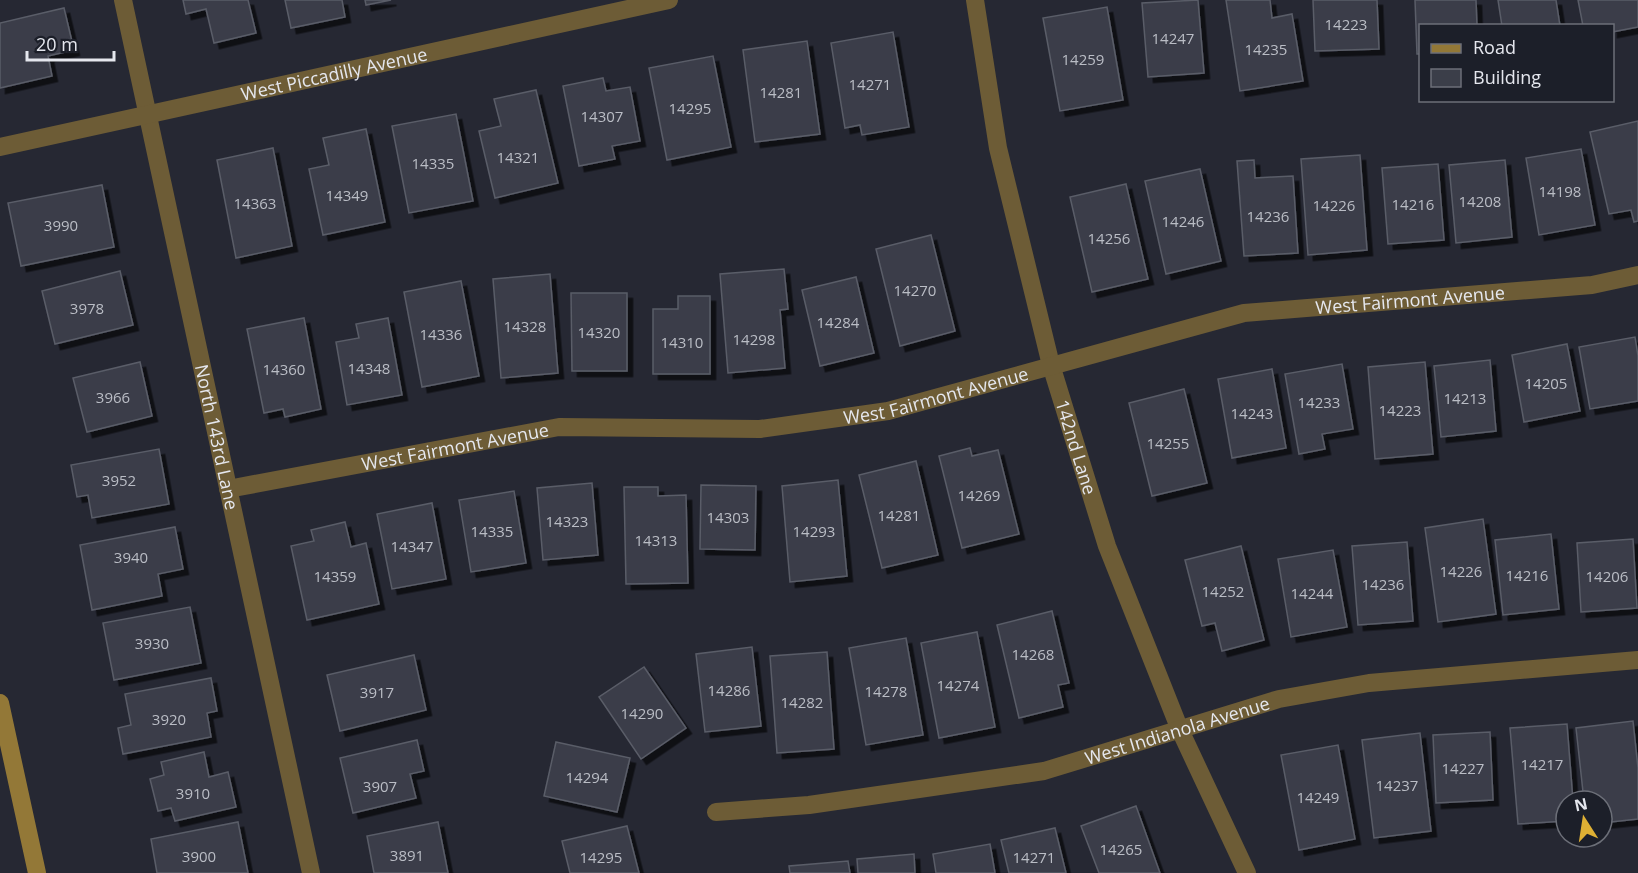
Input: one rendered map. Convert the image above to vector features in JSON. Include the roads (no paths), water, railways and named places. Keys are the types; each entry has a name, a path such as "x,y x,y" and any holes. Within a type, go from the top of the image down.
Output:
{"main road":[{"path":"0,703 37,873"}],"street":[{"name":"North 143rd Lane","path":"123,0 311,873"},
{"name":"West Piccadilly Avenue","path":"0,147 669,0"},
{"name":"142nd Lane","path":"975,0 998,148 1050,365 1107,546 1180,730 1247,873"},
{"name":"West Fairmont Avenue","path":"228,489 559,427 760,429 876,412 1245,313 1592,285 1638,275"},
{"name":"West Indianola Avenue","path":"716,812 809,805 1044,771 1278,699 1370,683 1638,660"}]}
